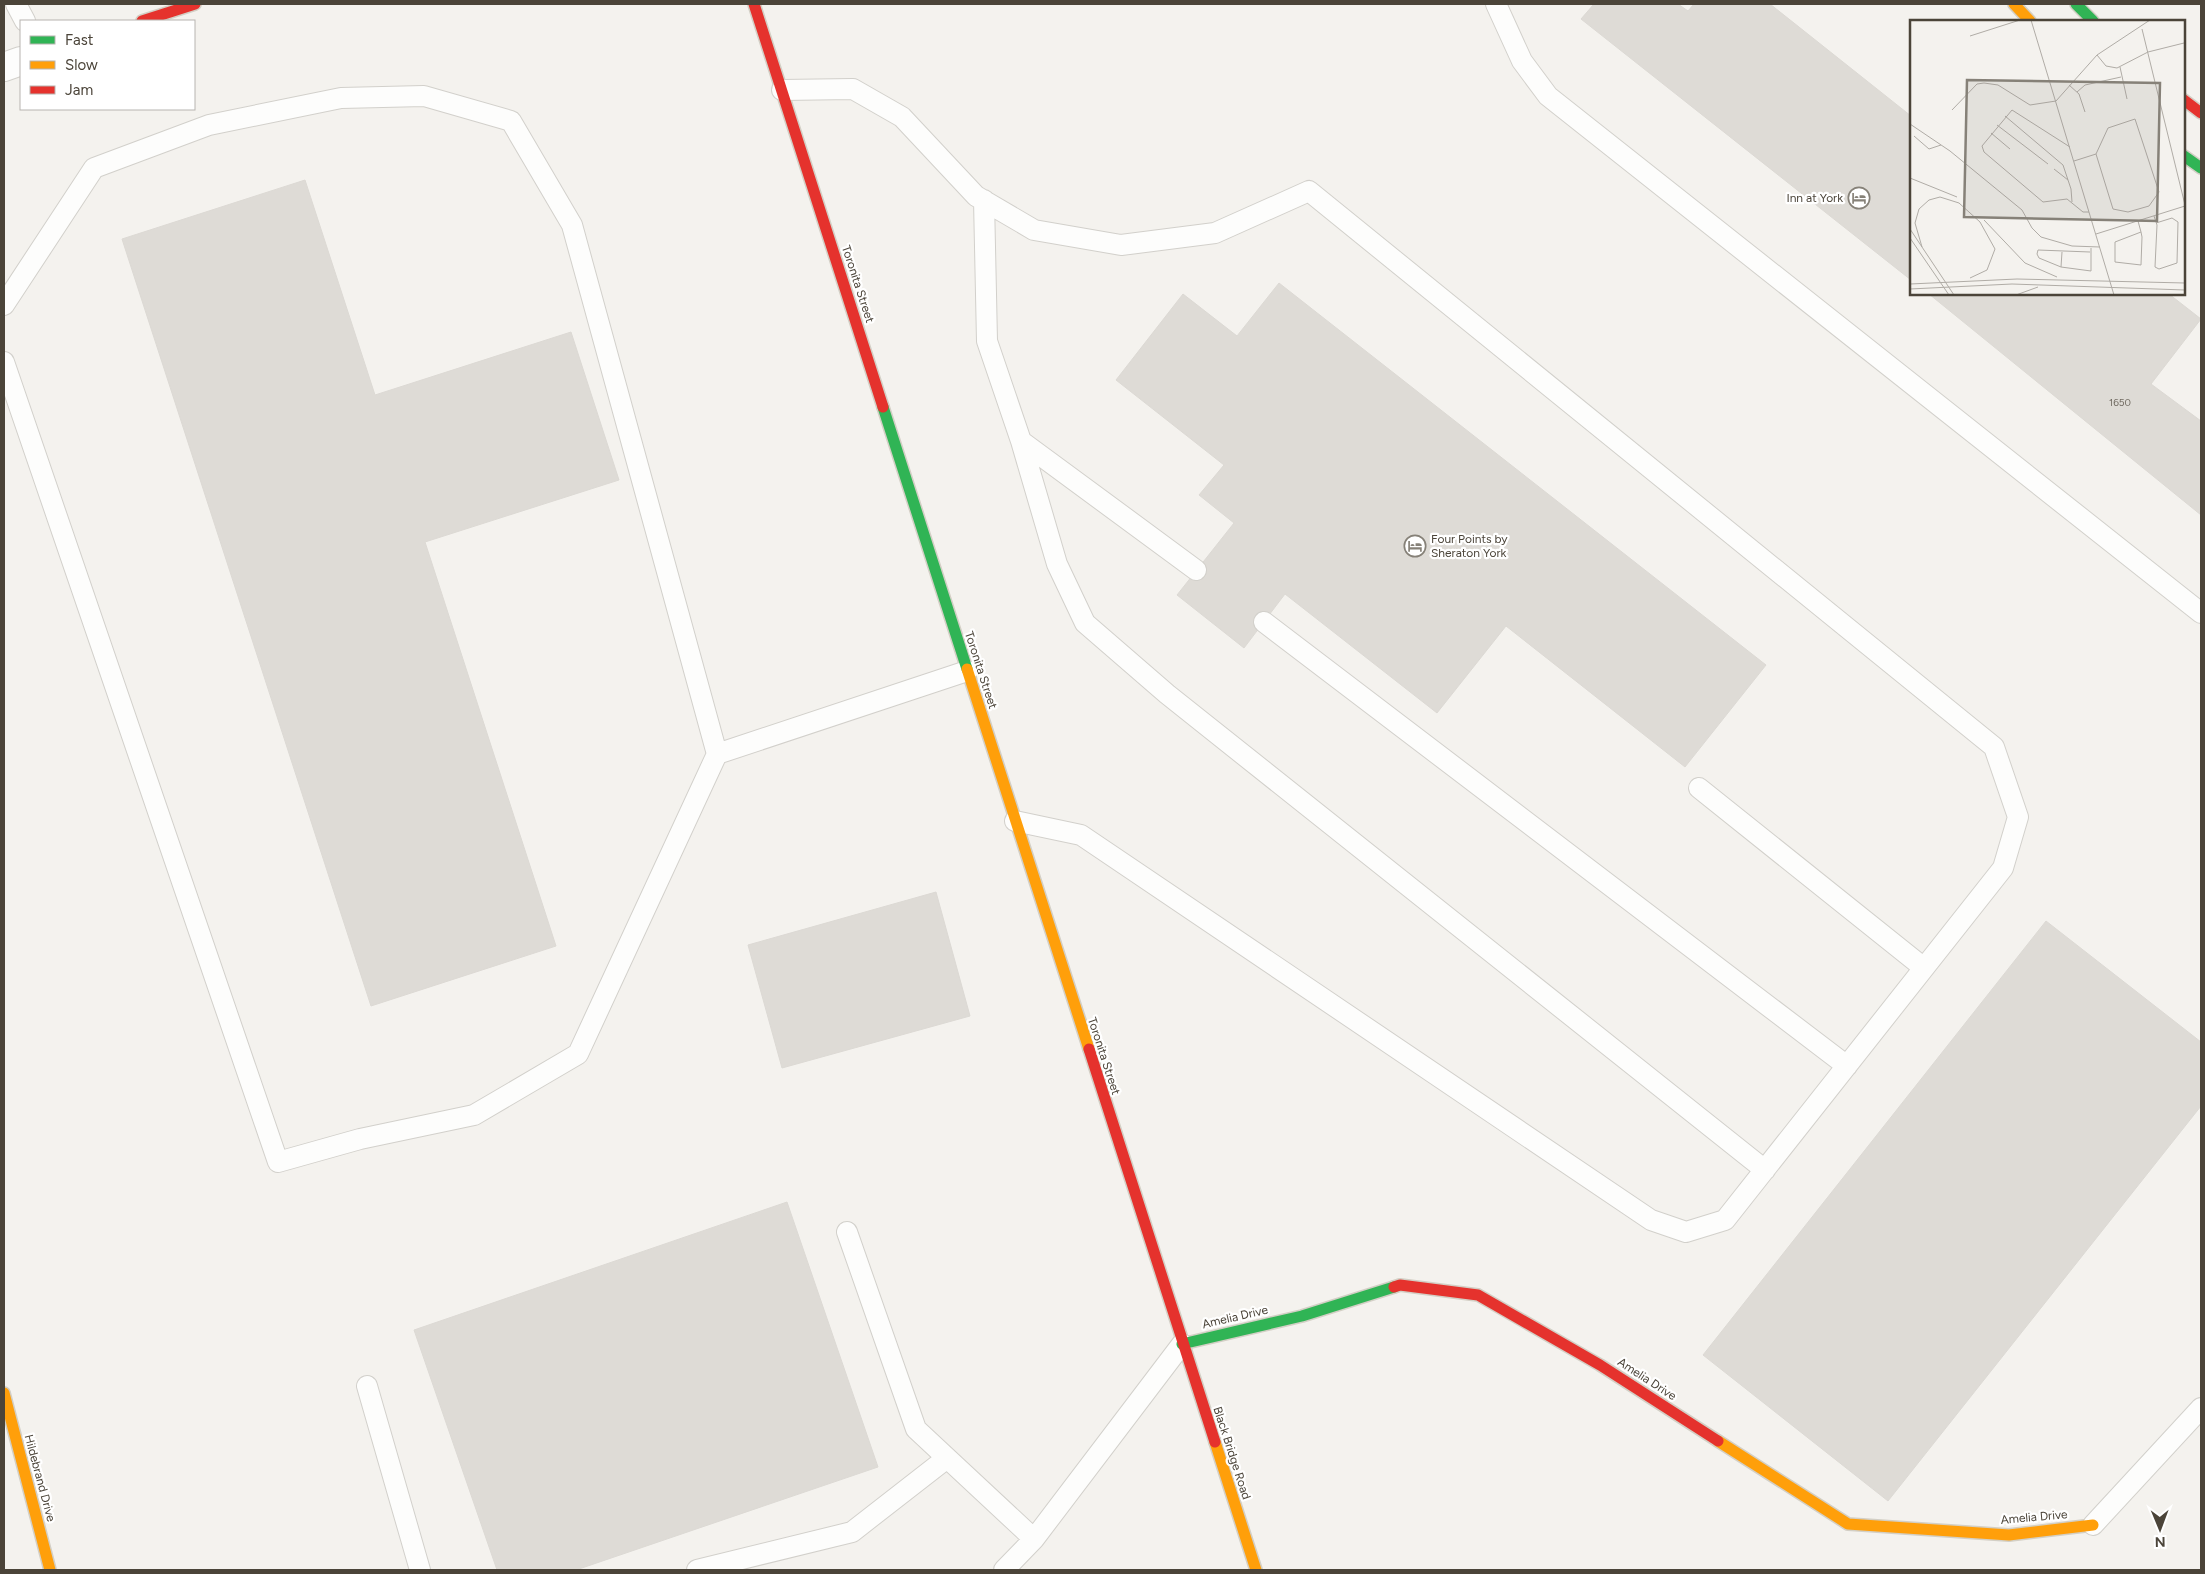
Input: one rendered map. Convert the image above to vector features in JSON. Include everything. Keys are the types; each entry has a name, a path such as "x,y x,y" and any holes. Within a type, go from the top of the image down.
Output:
{"main road":[{"path":"145,20 195,4"},
{"name":"Toronita Street","path":"754,4 1182,1344"},
{"path":"2014,4 2029,20"},
{"path":"2076,4 2093,20"},
{"path":"2185,101 2201,113"},
{"path":"2185,157 2201,168"},
{"name":"Amelia Drive","path":"1182,1344 1302,1316 1400,1284 1478,1295 1600,1365 1848,1524 2009,1535 2093,1525"},
{"name":"Black Bridge Road","path":"1182,1344 1256,1570"},
{"name":"Hildebrand Drive","path":"4,1393 50,1570"}],"street":[{"path":"4,67 20,61"}],"lane":[{"path":"16,4 24,20"},
{"path":"1496,4 1522,61 1548,96 2201,613"},
{"path":"782,90 853,89 902,117 976,196 1034,230 1121,245 1215,233 1310,191 1994,747 2018,817 2003,868 1726,1220 1686,1232 1651,1220 1081,836 1015,821"},
{"path":"4,305 94,168 209,125 342,98 424,96 510,121 572,225 717,754 578,1054 474,1115 360,1139 278,1162 4,362"},
{"path":"984,200 987,341 1020,441 1057,564 1086,623 1167,694 1765,1170"},
{"path":"1020,441 1196,570"},
{"path":"1264,622 1847,1066"},
{"path":"717,754 967,671"},
{"path":"1699,788 1924,968"},
{"path":"847,1232 916,1429 1034,1539"},
{"path":"1004,1570 1034,1539 1182,1344"},
{"path":"367,1386 420,1570"},
{"path":"2093,1525 2201,1408"},
{"path":"697,1570 852,1532 948,1458"}],"building":[{"name":"Inn at York","path":"1594,4 1678,4 1688,11 1694,4 1770,4 1910,115 1910,279 1581,19"},
{"path":"305,180 375,395 571,332 619,480 425,542 556,946 371,1006 122,239"},
{"name":"Four Points by Sheraton York","path":"1279,283 1766,665 1685,767 1506,626 1437,713 1285,594 1244,648 1177,595 1234,523 1199,495 1224,465 1116,380 1183,294 1237,336"},
{"path":"1930,295 2170,295 2201,319 2151,384 2201,421 2201,515"},
{"path":"936,892 970,1016 782,1068 748,945"},
{"path":"2046,921 2201,1042 2201,1106 1888,1501 1703,1355"},
{"path":"787,1202 878,1467 576,1570 497,1570 414,1330"}],"traffic: fast":[{"path":"2076,4 2092,20"},
{"path":"2185,157 2201,168"},
{"path":"883,407 967,669"},
{"path":"1182,1344 1302,1316 1394,1287"}],"traffic: slow":[{"path":"2014,4 2029,20"},
{"path":"967,669 1089,1049"},
{"path":"4,1393 50,1570"},
{"path":"1718,1441 1848,1524 2009,1535 2093,1525"},
{"path":"1215,1442 1256,1570"}],"traffic: jam":[{"path":"145,20 195,4"},
{"path":"754,4 883,407"},
{"path":"2185,101 2201,113"},
{"path":"1089,1049 1215,1442"},
{"path":"1394,1287 1400,1285 1478,1295 1600,1365 1718,1441"}],"place":[{"name":"Inn at York","path":"1859,198"},
{"name":"Four Points by Sheraton York","path":"1415,546"}]}
